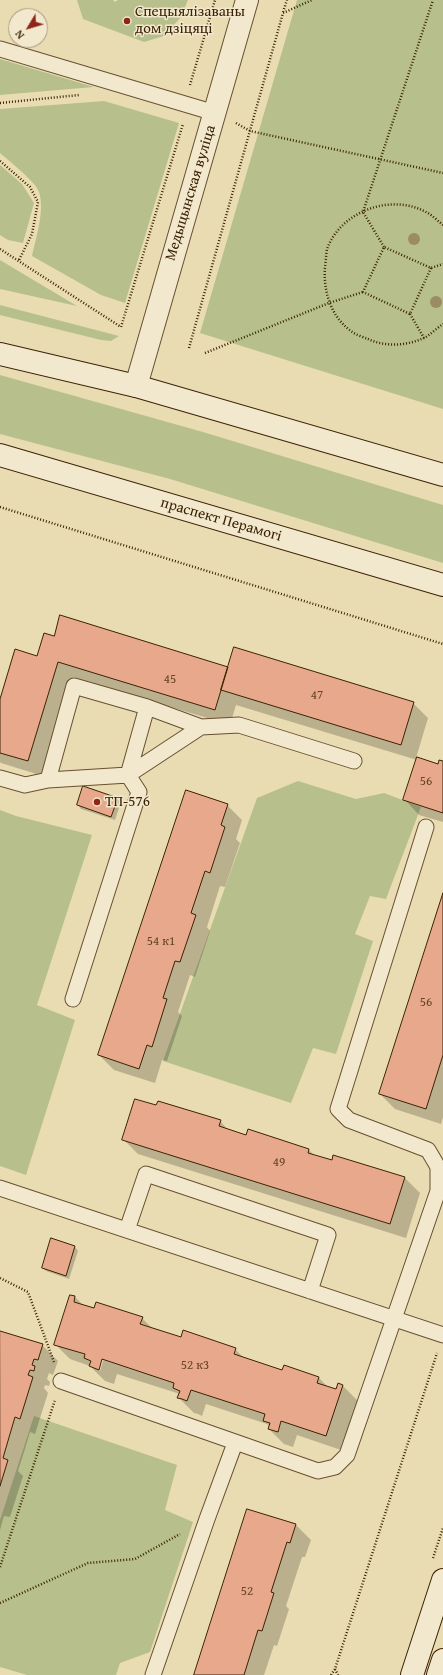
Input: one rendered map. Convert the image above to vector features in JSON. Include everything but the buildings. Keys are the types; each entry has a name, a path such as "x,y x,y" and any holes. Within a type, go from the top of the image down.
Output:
{"main road":[{"name":"Медыцынская вуліца","path":"136,386 149,336 247,0"},
{"path":"0,354 136,386 443,475"},
{"name":"праспект Перамогі","path":"0,455 443,585"},
{"path":"412,1675 443,1580"},
{"path":"438,1675 443,1660"}],"lane":[{"path":"0,49 215,113"},
{"path":"48,780 74,686 147,707 201,727 239,725 354,761"},
{"path":"73,999 139,792 128,775 147,707"},
{"path":"0,778 25,786 48,780 128,775 201,727"},
{"path":"61,1381 318,1471 335,1467 347,1455 438,1191 438,1168 428,1150 348,1120 338,1109 426,827"},
{"path":"127,1230 146,1174 328,1235 310,1291"},
{"path":"2,1193 127,1230 443,1335"},
{"path":"154,1675 207,1519 235,1443"}],"path":[{"path":"0,249 122,327 185,119 190,86 215,0"},
{"path":"189,348 287,0"},
{"path":"283,13 312,0"},
{"path":"434,0 363,212 384,247 431,268 443,264"},
{"path":"0,103 84,94"},
{"path":"215,113 250,131 443,173"},
{"path":"0,161 30,187 38,202 32,234 19,260"},
{"path":"443,225 426,212 401,204 379,205 356,214 339,230 327,249 324,277 329,303 336,315 351,332 377,343 398,345 424,338 443,324"},
{"path":"363,292 384,247"},
{"path":"410,314 431,268"},
{"path":"204,353 329,303 363,292 410,314 424,338"},
{"path":"0,507 443,644"},
{"path":"0,1278 28,1292 61,1381 0,1567"},
{"path":"331,1675 335,1669 443,1335"},
{"path":"0,1604 88,1563 136,1559 207,1519"},
{"path":"335,1669 338,1675"}],"green space":[{"name":"Спецыялізаваны дом дзіцяці","path":"77,0 113,0 115,2 118,0 188,0 181,17 164,36 144,42 83,19"},
{"path":"297,0 443,0 443,409 200,333"},
{"path":"0,59 94,87 0,95"},
{"path":"104,101 179,123 125,303 101,295 32,256 38,233 41,207 39,192 28,177 0,153 0,109"},
{"path":"0,165 22,184 34,203 23,243 8,240 0,235"},
{"path":"0,260 77,306 0,289"},
{"path":"0,305 119,336 111,341 101,340 0,315"},
{"path":"0,375 203,432 443,505 443,563 170,479 0,434"},
{"path":"298,781 356,799 384,793 421,807 386,899 370,896 355,934 373,941 336,1054 313,1048 291,1103 163,1061 257,798"},
{"path":"0,810 16,816 92,835 37,1005 75,1020 26,1175 0,1166"},
{"path":"34,1416 177,1465 165,1510 193,1522 150,1652 120,1663 116,1675 27,1675 0,1667 0,1520"}],"place":[{"name":"Спецыялізаваны дом дзіцяці","path":"127,21"},
{"name":"ТП-576","path":"97,802"}]}
